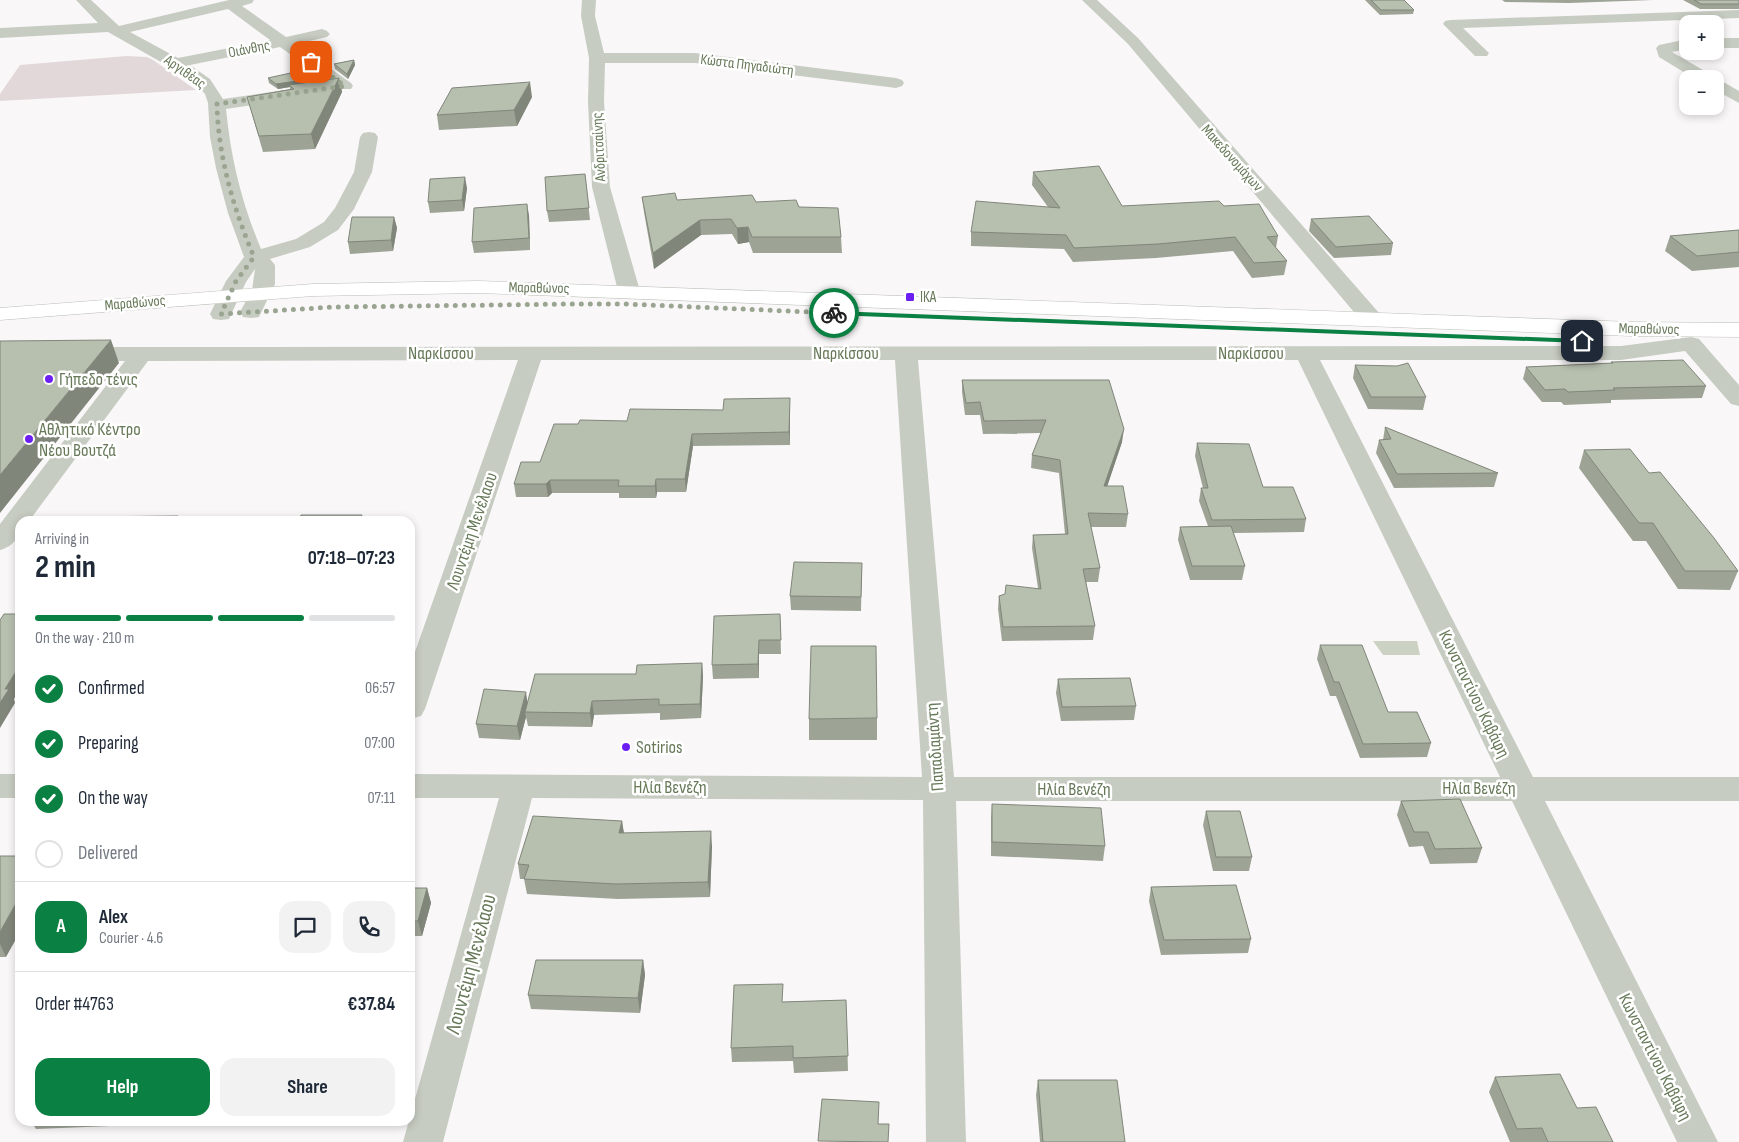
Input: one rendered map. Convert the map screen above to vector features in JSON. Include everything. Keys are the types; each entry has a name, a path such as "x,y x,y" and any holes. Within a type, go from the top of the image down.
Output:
{"main road":[{"name":"Μαραθώνος","path":"0,332 225,305 262,293 435,287 629,291 1633,329 1739,330"},
{"name":"Μαραθώνος","path":"0,314 225,305 251,312 414,305 626,304 988,319 1691,344 1739,344"}],"street":[{"name":"Αργιθέας","path":"83,0 115,29 176,63 212,93 217,104 219,137 234,205 254,257 266,265 267,270 262,293"},
{"path":"0,33 115,29 249,0"},
{"name":"Ανδριτσαίνης","path":"588,0 588,16 597,58 596,102 601,187 629,291"},
{"name":"Μακεδονομάχων","path":"1088,0 1133,41 1372,320"},
{"path":"230,4 282,43 345,86 318,90"},
{"path":"1466,8 1470,23"},
{"path":"1481,53 1450,24 1739,14"},
{"name":"Οιάνθης","path":"176,63 322,34"},
{"path":"1724,43 1739,43"},
{"path":"1679,46 1664,48 1665,54 1693,70"},
{"name":"Κώστα Πηγαδιώτη","path":"597,58 695,58 896,83"},
{"path":"1724,89 1739,98"},
{"path":"217,104 300,93"},
{"path":"225,305 236,281 254,257 303,243 331,226 344,209 363,172 369,137"},
{"path":"251,312 262,293"},
{"path":"1691,344 1739,399"},
{"name":"Ναρκίσσου","path":"57,354 532,352 1621,354 1691,344"},
{"name":"Λουντέμη Μενέλαου","path":"415,694 532,352"},
{"path":"19,516 142,353"},
{"name":"Παπαδιαμάντη","path":"906,353 939,789 946,1142"},
{"name":"Κωνσταντίνου Καβάφη","path":"1306,354 1698,1142"},
{"path":"1,540 15,521"},
{"path":"0,786 15,786"},
{"name":"Ηλία Βενέζη","path":"415,786 939,789 1739,789"},
{"name":"Λουντέμη Μενέλαου","path":"423,1142 519,786"}],"shaded area":[{"path":"126,56 147,57 196,90 0,101 0,94 20,65"},
{"path":"1373,641 1417,641 1420,655 1383,655"}],"building":[{"path":"1371,0 1404,0 1414,10 1381,10"},
{"path":"1694,0 1739,0 1739,4 1701,4"},
{"path":"354,60 347,74 334,64"},
{"path":"313,68 325,77 276,84 268,78"},
{"path":"339,78 311,134 259,136 247,97 294,89 289,85"},
{"path":"530,82 514,110 437,115 452,88"},
{"path":"1099,166 1122,206 1219,201 1224,206 1259,204 1278,236 1267,237 1287,261 1254,263 1235,237 1158,244 1074,248 1066,235 971,232 976,201 1060,208 1033,172"},
{"path":"585,174 589,208 547,211 545,177"},
{"path":"465,177 462,200 428,202 430,179"},
{"path":"675,193 677,200 752,195 756,202 796,200 799,207 838,208 841,237 752,237 748,227 737,228 731,219 700,220 653,253 642,197"},
{"path":"527,204 529,238 472,242 474,208"},
{"path":"1369,216 1393,243 1336,247 1311,219"},
{"path":"352,217 394,217 391,240 348,242"},
{"path":"1739,230 1739,252 1697,256 1670,236"},
{"path":"111,340 0,475 0,341"},
{"path":"1683,360 1706,386 1613,388 1615,390 1568,392 1565,389 1545,390 1526,367 1613,363 1611,362"},
{"path":"1408,363 1426,397 1371,397 1355,365 1397,366"},
{"path":"962,380 1109,380 1124,429 1104,486 1123,486 1128,514 1088,513 1100,568 1083,569 1095,626 1003,627 999,596 1005,594 1006,585 1041,589 1033,535 1068,534 1060,460 1032,455 1046,420 984,421 980,402 966,403"},
{"path":"790,398 789,432 692,434 685,479 656,479 655,486 618,486 619,480 550,480 546,484 514,484 521,462 540,462 554,424 578,424 580,420 627,421 630,409 723,410 724,399"},
{"path":"1385,427 1498,473 1397,474 1379,440 1391,439"},
{"path":"1197,443 1249,444 1263,487 1293,487 1306,519 1212,520 1201,488 1208,488"},
{"path":"1630,449 1649,473 1660,472 1714,538 1738,571 1685,571 1653,523 1639,523 1584,450"},
{"path":"301,515 362,515 362,516"},
{"path":"1231,526 1245,566 1192,566 1180,527"},
{"path":"794,562 862,563 861,597 790,596"},
{"path":"4,614 15,614 15,673 5,689 9,689 0,703 0,620"},
{"path":"780,614 781,640 759,640 758,664 712,665 714,616"},
{"path":"1320,645 1362,645 1388,712 1417,712 1431,743 1363,744 1339,682 1334,682"},
{"path":"811,646 876,646 877,718 809,719"},
{"path":"702,663 700,704 659,705 659,699 592,701 590,713 525,712 535,674 636,674 637,665"},
{"path":"1130,678 1136,706 1062,707 1058,679"},
{"path":"484,689 526,692 517,726 476,724"},
{"path":"1460,799 1482,848 1435,849 1428,832 1414,832 1401,801"},
{"path":"992,804 1101,808 1105,846 992,842"},
{"path":"1206,811 1240,811 1252,857 1216,857"},
{"path":"533,816 622,821 619,833 711,831 708,882 616,884 524,879 529,865 518,864"},
{"path":"0,856 15,856 15,905 0,932"},
{"path":"1236,885 1251,939 1164,940 1151,887"},
{"path":"415,888 427,888 418,921 415,921"},
{"path":"536,960 643,960 638,998 528,995"},
{"path":"783,984 782,1002 846,1000 848,1056 793,1058 793,1046 731,1048 734,985"},
{"path":"1560,1074 1577,1108 1596,1107 1613,1142 1548,1142 1542,1128 1517,1129 1495,1077"},
{"path":"1038,1080 1117,1080 1125,1142 1043,1142"},
{"path":"822,1099 879,1102 878,1124 889,1124 888,1142 818,1141"}],"way so far":[{"path":"311,62 345,86 217,104 219,137 234,205 254,257 236,281 221,314 334,307 572,304 626,304 834,313"}],"place":[{"name":"ΙΚΑ","path":"910,297"},
{"name":"Γήπεδο τένις","path":"49,379"},
{"name":"Αθλητικό Κέντρο Νέου Βουτζά","path":"29,439"},
{"name":"Sotirios","path":"626,747"}],"route":[{"path":"834,313 1582,341"}]}
